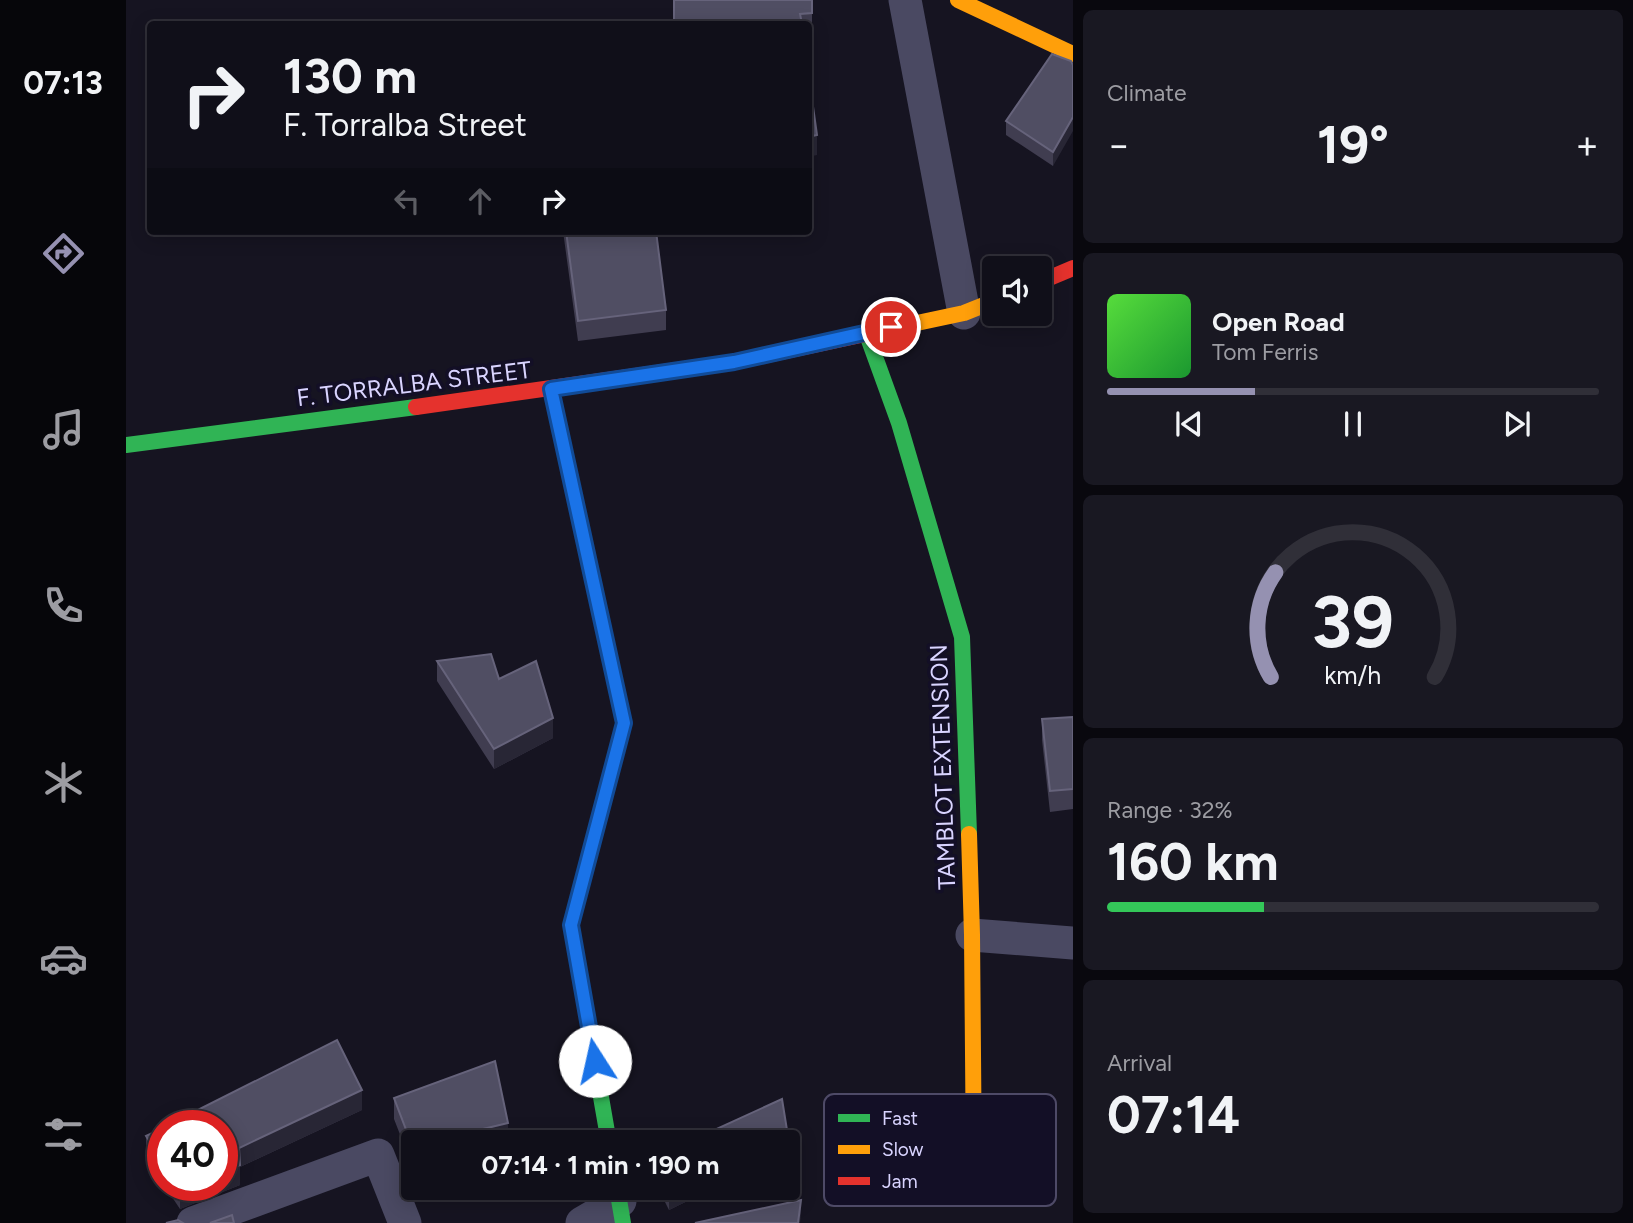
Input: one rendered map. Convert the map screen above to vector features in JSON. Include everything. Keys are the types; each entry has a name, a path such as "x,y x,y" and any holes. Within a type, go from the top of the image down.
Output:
{"street":[{"path":"905,0 979,307"},
{"path":"958,0 1073,54"},
{"path":"1052,277 1073,268"},
{"name":"F. TORRALBA STREET","path":"126,445 734,362 979,307"},
{"name":"TAMBLOT EXTENSION","path":"866,332 898,423 962,637 972,935 973,1094"},
{"path":"551,389 624,723 571,925 607,1130"},
{"path":"972,935 1073,943"},
{"path":"193,1223 378,1155 405,1223"},
{"path":"582,1223 620,1204"}],"building":[{"path":"674,0 812,0 812,13 800,14 801,21 674,21"},
{"path":"1052,54 1071,61 1073,65 1073,117 1053,152 1006,121"},
{"path":"812,99 817,135 812,136"},
{"path":"567,235 657,235 666,310 578,321"},
{"path":"491,654 499,679 536,661 553,718 494,749 437,661"},
{"path":"1073,717 1073,789 1050,791 1042,719"},
{"path":"337,1040 362,1090 239,1148 238,1166 238,1110 198,1110"},
{"path":"495,1061 508,1123 479,1130 406,1130 394,1098"},
{"path":"782,1099 787,1130 714,1130"},
{"path":"801,1200 798,1223 695,1223"},
{"path":"232,1215 234,1223 210,1223"}],"traffic: fast":[{"path":"866,332 899,423 962,637 969,834"},
{"path":"126,445 416,407"},
{"path":"597,827 571,925 607,1130"},
{"path":"619,1200 623,1223"}],"traffic: slow":[{"path":"958,0 1073,54"},
{"path":"884,330 964,313 982,306"},
{"path":"551,389 624,723 597,827"},
{"path":"969,834 973,1094"}],"traffic: jam":[{"path":"1052,277 1073,268"},
{"path":"416,407 734,362 884,330"}],"route":[{"path":"595,1061 571,925 624,723 551,389 734,362 891,327"}]}
